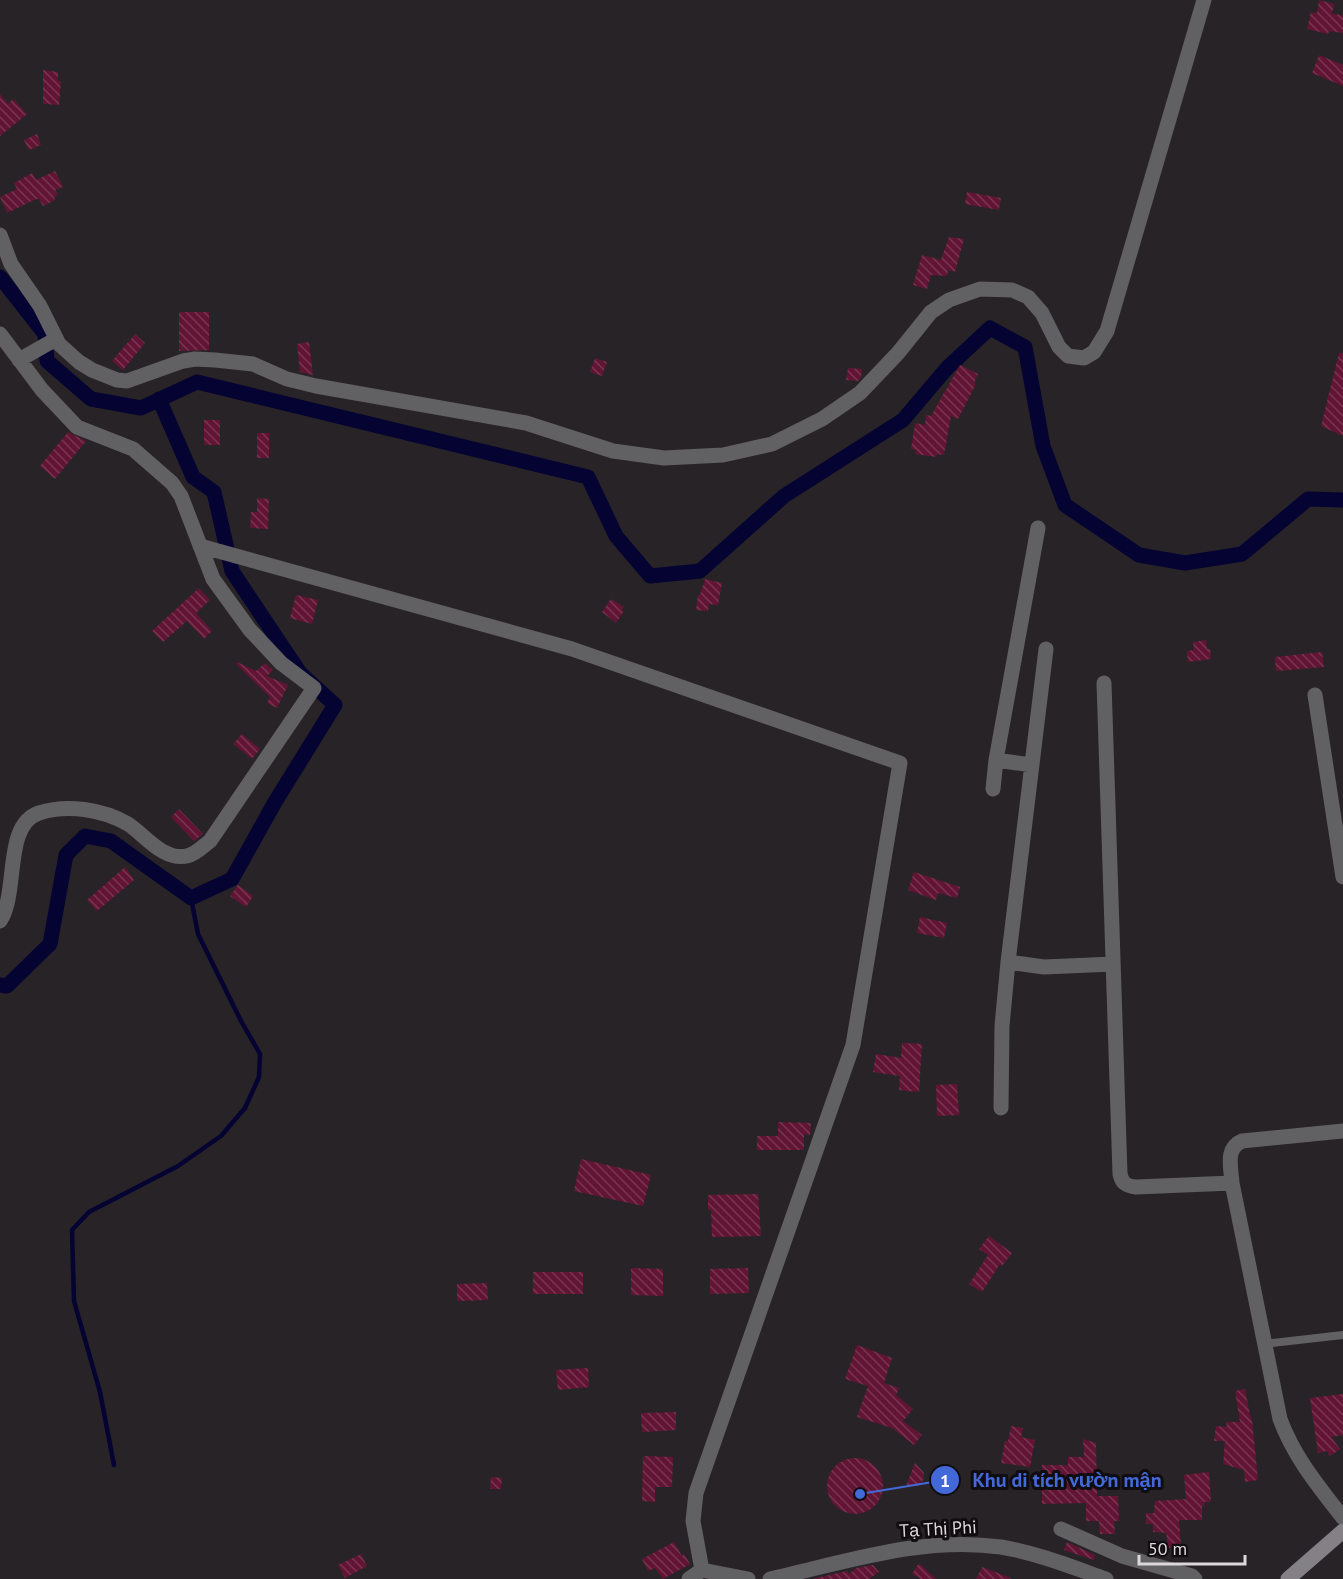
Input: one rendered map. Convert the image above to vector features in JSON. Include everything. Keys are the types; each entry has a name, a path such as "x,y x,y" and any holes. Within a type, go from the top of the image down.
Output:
{"street":[{"path":"0,235 11,264 40,306 64,350 79,362 117,380 136,379 162,367 195,359 253,364 287,379 316,386 526,423 613,451 664,458 723,455 772,444 822,419 861,393 898,353 931,312 949,300 980,289 1012,290 1028,297 1042,313 1059,347 1068,356 1084,358 1094,352 1107,331 1204,0"},
{"path":"0,334 42,390 77,427 133,449 172,483 181,496 213,579 250,630 281,663 314,688 210,841 187,856 175,856 160,849 128,824 98,812 63,808 34,814 23,824 17,835 8,901 0,921"},
{"path":"19,360 57,339"},
{"path":"993,789 996,760 1038,528"},
{"path":"200,546 572,649 900,763 853,1046 696,1493 693,1521 702,1570"},
{"path":"1001,1108 1002,1026 1008,962 1046,649"},
{"path":"1104,683 1119,1174 1127,1186 1136,1187 1232,1183"},
{"path":"1315,696 1343,877"},
{"path":"996,760 1032,765"},
{"path":"1008,962 1044,967 1113,964"},
{"path":"1343,1131 1242,1141 1235,1144 1230,1156 1232,1183 1280,1419 1305,1471 1343,1518"},
{"path":"1061,1529 1122,1556 1192,1576 1195,1579"},
{"path":"1288,1579 1343,1531"},
{"name":"Tạ Thị Phi","path":"770,1579 921,1546 974,1545 1026,1552 1106,1579"},
{"path":"688,1579 702,1570 748,1579"}],"lane":[{"path":"1264,1344 1343,1335"}],"building":[{"path":"1319,0 1334,4 1332,14 1343,15 1343,33 1329,31 1328,34 1307,29 1311,12 1317,13"},
{"path":"1319,55 1343,65 1343,86 1312,73"},
{"path":"43,70 58,72 58,81 61,81 59,105 43,104"},
{"path":"0,94 8,104 13,99 27,114 0,136"},
{"path":"37,134 41,145 29,150 24,140"},
{"path":"55,171 63,187 55,190 58,195 54,197 55,200 43,206 39,199 36,199 7,213 0,197 17,189 14,183 32,173 36,180"},
{"path":"967,192 1001,198 999,210 965,204"},
{"path":"949,237 964,239 955,272 948,270 947,276 931,275 927,289 913,285 922,255 941,260"},
{"path":"179,312 209,312 209,350 179,351"},
{"path":"135,334 145,343 123,370 112,361"},
{"path":"309,342 313,375 300,372 297,344"},
{"path":"1339,353 1343,353 1343,436 1321,426"},
{"path":"595,358 607,362 602,376 590,372"},
{"path":"960,365 978,374 974,383 976,384 958,419 951,416 944,455 937,454 936,457 915,454 916,450 911,449 915,423 925,425 926,415 931,416"},
{"path":"848,368 862,369 858,381 846,380"},
{"path":"204,420 220,420 220,445 204,445"},
{"path":"68,432 86,441 55,479 40,466"},
{"path":"257,433 269,433 269,458 257,458"},
{"path":"257,498 269,499 268,529 250,528 251,512 257,512"},
{"path":"705,579 722,583 718,605 709,604 708,611 696,610 698,595 700,595"},
{"path":"199,588 210,600 196,613 212,631 204,639 187,621 163,642 152,631"},
{"path":"296,595 318,600 312,624 290,618"},
{"path":"611,599 624,607 616,623 602,612"},
{"path":"1206,640 1211,659 1188,662 1187,651 1194,650 1193,642"},
{"path":"1322,652 1324,667 1276,671 1275,657"},
{"path":"237,662 256,671 265,663 273,670 267,676 288,685 277,708 267,703 270,697 236,664"},
{"path":"242,734 260,749 252,759 233,744"},
{"path":"179,809 203,834 194,841 171,817"},
{"path":"125,867 134,880 97,911 87,900"},
{"path":"914,872 960,887 957,898 938,893 936,900 908,890"},
{"path":"238,885 253,896 246,907 230,896"},
{"path":"920,917 947,923 944,938 917,933"},
{"path":"902,1043 922,1044 919,1092 899,1090 900,1076 873,1072 876,1054 901,1058"},
{"path":"957,1084 959,1115 937,1116 936,1085"},
{"path":"778,1122 811,1123 810,1135 804,1134 804,1150 757,1150 757,1136 778,1136"},
{"path":"581,1159 651,1175 643,1206 574,1191"},
{"path":"758,1194 761,1236 712,1237 708,1195"},
{"path":"989,1236 1012,1253 1002,1266 1000,1264 982,1292 969,1284 988,1255 979,1249"},
{"path":"631,1268 663,1269 663,1296 631,1295"},
{"path":"748,1268 749,1293 710,1294 710,1269"},
{"path":"533,1272 583,1272 583,1294 533,1294"},
{"path":"487,1283 488,1300 457,1301 457,1284"},
{"path":"857,1345 892,1358 884,1383 899,1388 896,1395 913,1409 903,1421 922,1435 914,1445 892,1428 857,1417 868,1386 845,1379"},
{"path":"588,1368 589,1387 558,1390 556,1370"},
{"path":"1245,1389 1252,1420 1258,1480 1245,1482 1244,1470 1223,1464 1225,1441 1214,1441 1216,1426 1227,1427 1226,1422 1240,1422 1235,1391"},
{"path":"1343,1394 1343,1435 1331,1437 1340,1449 1330,1456 1327,1451 1318,1453 1310,1398"},
{"path":"676,1412 676,1430 642,1432 641,1413"},
{"path":"1011,1426 1023,1428 1021,1437 1035,1440 1030,1467 1001,1463 1005,1441 1008,1441"},
{"path":"1083,1439 1096,1443 1097,1496 1118,1496 1119,1521 1114,1521 1115,1534 1100,1534 1099,1521 1086,1521 1086,1503 1042,1504 1042,1465 1068,1465 1068,1457 1084,1457"},
{"path":"643,1456 673,1457 672,1487 655,1487 655,1502 642,1501"},
{"path":"850,1458 860,1458 875,1466 881,1475 883,1486 881,1497 875,1506 860,1514 850,1514 839,1509 832,1502 827,1491 827,1481 832,1470 839,1463"},
{"path":"915,1463 924,1473 924,1479 918,1486 906,1486"},
{"path":"1209,1472 1211,1502 1204,1502 1205,1505 1202,1506 1202,1520 1179,1520 1181,1546 1168,1548 1166,1533 1153,1532 1153,1524 1146,1524 1146,1513 1154,1513 1155,1501 1186,1499 1184,1475"},
{"path":"491,1477 502,1478 501,1489 490,1489"},
{"path":"674,1542 690,1564 663,1579 655,1568 648,1571 642,1559"},
{"path":"1067,1542 1095,1555 1094,1560 1064,1550"},
{"path":"361,1554 367,1566 345,1578 338,1565"},
{"path":"919,1563 936,1579 921,1579 912,1574"},
{"path":"873,1565 879,1572 869,1579 812,1579 847,1571 849,1574 856,1568"},
{"path":"982,1567 1011,1578 976,1579"}],"waterway":[{"path":"0,277 45,334 47,361 91,399 141,408 197,382 588,477 616,536 650,576 700,571 784,496 903,420 947,368 990,328 1025,347 1043,446 1065,505 1139,555 1185,563 1242,554 1308,499 1343,500"},
{"path":"0,985 7,986 50,944 66,855 85,836 111,841 191,898 232,879 275,802 335,705 300,673 232,571 214,492 193,477 159,399"},
{"path":"114,1465 100,1392 74,1301 72,1230 89,1212 178,1166 221,1136 245,1108 259,1077 260,1054 198,934 191,898"}],"place":[{"name":"Khu di tích vườn mận","path":"860,1494"}]}
